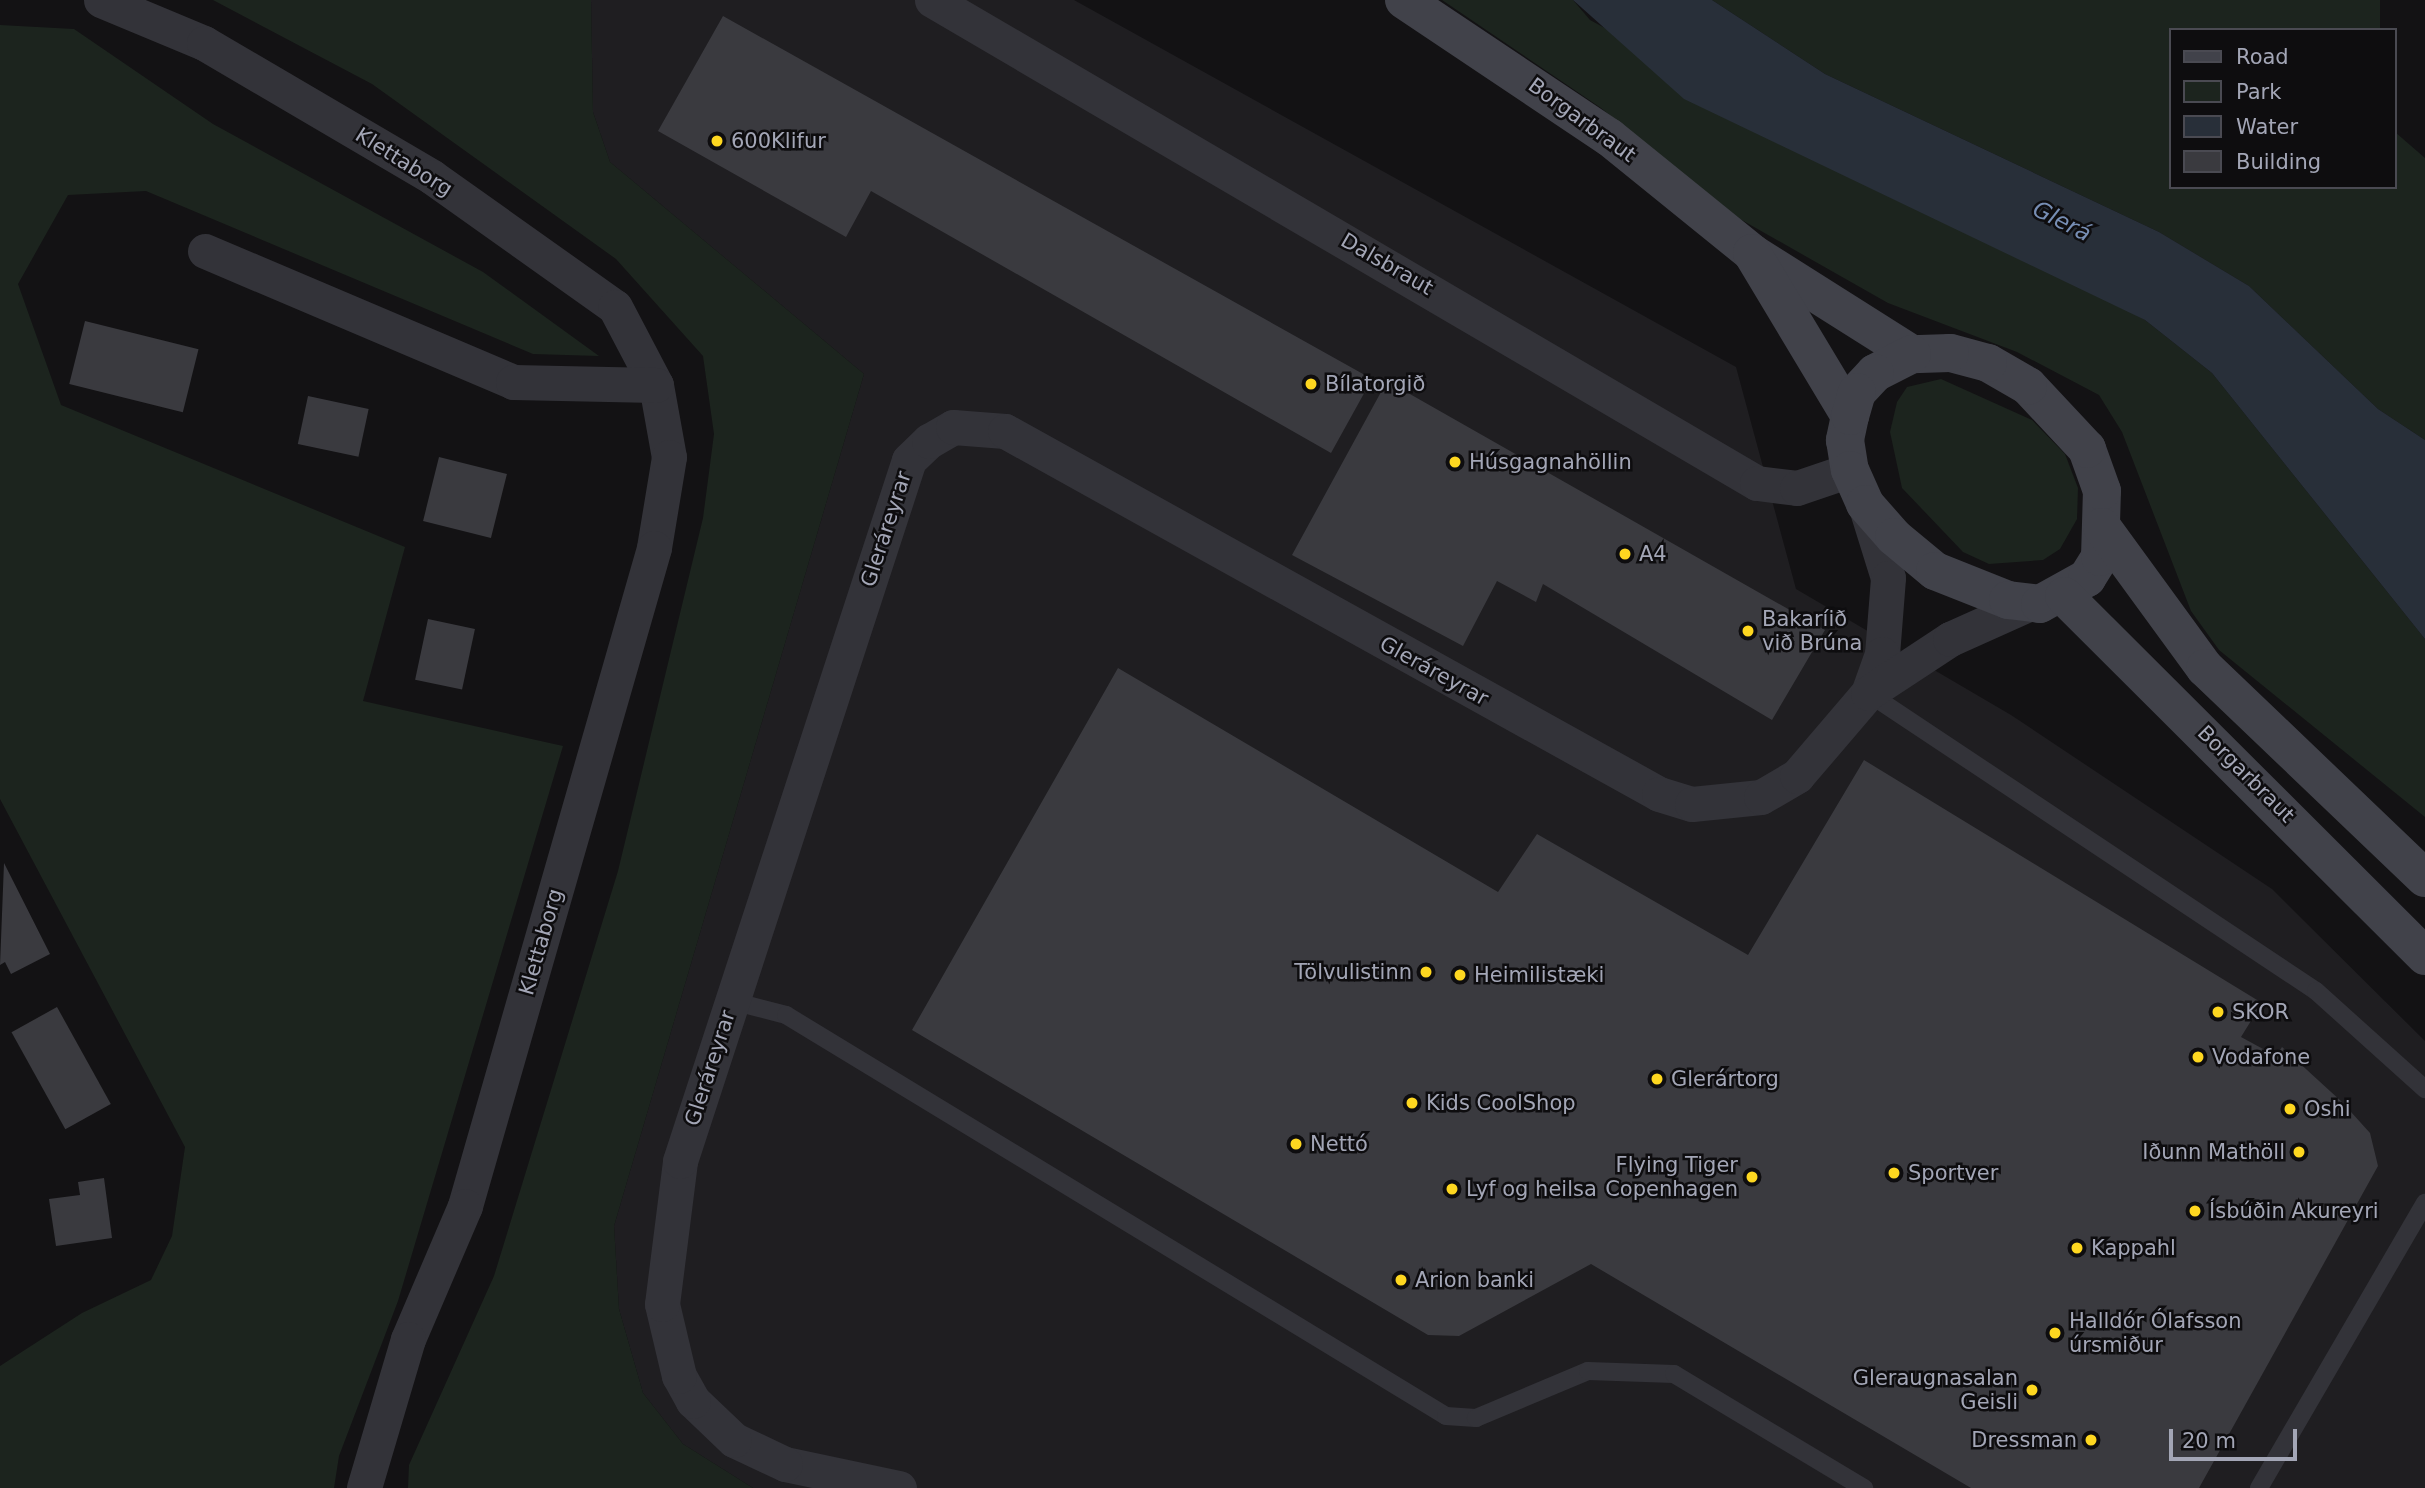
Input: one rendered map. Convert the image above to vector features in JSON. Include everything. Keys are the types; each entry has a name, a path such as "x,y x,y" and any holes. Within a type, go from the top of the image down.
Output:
{"street":[{"name":"Klettaborg","path":"101,0 204,43 432,177 615,307 656,385 669,457 654,548 465,1206 408,1339 364,1488"},
{"name":"Dalsbraut","path":"932,0 1757,483 1797,488 1858,487"},
{"name":"Borgarbraut","path":"1404,0 1609,137 1752,253 1912,354"},
{"path":"205,251 513,382 656,385"},
{"name":"Borgarbraut","path":"1752,253 1850,416"},
{"path":"1858,487 1845,440 1857,392 1875,373 1912,354 1950,353 1988,363 2059,414 2087,449 2102,491 2100,557 2087,578 2047,599"},
{"name":"Gleráreyrar","path":"899,1488 785,1464 734,1440 693,1401 669,1353 662,1304 680,1161 909,460 953,427 1005,431 1681,801 1725,805 1761,797 1797,776 1868,693 1950,639 2047,599"},
{"name":"Borgarbraut","path":"1858,487 1935,571 2047,599 2425,956"},
{"name":"Gleráreyrar","path":"1858,487 1888,578 1882,654 1868,693"},
{"path":"2102,527 2205,668 2425,878"}],"lane":[{"path":"1868,693 2316,991 2425,1089"},
{"path":"732,1000 786,1015 1446,1416 1475,1418 1588,1371 1674,1374 1864,1488"},
{"path":"2259,1488 2425,1203"}],"shaded area":[{"path":"591,0 1074,0 1736,367 1796,589 2011,715 2272,889 2425,1041 2425,1488 753,1488 683,1444 643,1393 619,1309 614,1226 864,374 610,162 593,112"}],"green space":[{"path":"213,0 591,0 593,112 610,162 864,374 614,1226 619,1309 643,1393 683,1444 753,1488 408,1488 409,1465 494,1276 618,871 703,518 714,434 703,356 616,259 372,84"},
{"path":"1442,0 1573,0 1590,20 2145,320 2212,373 2425,639 2425,817 2219,650 2191,611 2122,432 2099,395 2017,352 1888,303 1740,219 1601,108"},
{"path":"1712,0 2380,0 2380,28 2170,28 2170,189 2397,189 2397,134 2425,158 2425,440 2378,409 2249,286 2159,232 1825,74"},
{"path":"0,25 74,29 213,124 483,272 599,356 533,354 146,191 68,195 18,284 61,405 405,547 363,701 563,746 398,1301 339,1456 334,1488 0,1488 0,1366 82,1313 151,1280 172,1236 185,1147 0,799"},
{"path":"1941,379 2032,420 2065,454 2078,488 2077,519 2060,549 2043,560 1989,564 1963,552 1902,488 1890,432 1897,402 1907,387"}],"water":[{"name":"Glerá","path":"1573,0 1712,0 1825,74 2159,232 2249,286 2378,409 2425,440 2425,639 2212,373 2145,320 1684,99"}],"building":[{"path":"723,16 1372,379 1331,453 871,191 846,237 658,131"},
{"path":"85,321 199,349 183,412 69,384"},
{"path":"1387,381 1825,630 1772,720 1543,584 1536,602 1497,581 1463,646 1292,555"},
{"path":"308,396 369,409 358,457 298,444"},
{"path":"439,457 507,474 491,538 423,521"},
{"path":"428,619 475,629 462,690 415,680"},
{"name":"Glerártorg","path":"1118,668 1498,892 1537,834 1748,955 1864,760 2262,1003 2241,1037 2276,1056 2282,1047 2342,1102 2370,1133 2378,1166 2199,1488 1971,1488 1591,1264 1459,1336 1428,1335 912,1030"},
{"path":"4,863 50,954 11,974 5,962 0,965"},
{"path":"57,1007 111,1104 65,1129 12,1032"},
{"path":"104,1178 112,1238 56,1246 49,1199 80,1195 78,1182"}],"place":[{"name":"600Klifur","path":"717,141"},
{"name":"Bílatorgið","path":"1311,384"},
{"name":"Húsgagnahöllin","path":"1455,462"},
{"name":"A4","path":"1625,554"},
{"name":"Bakaríið við Brúna","path":"1748,631"},
{"name":"Tölvulistinn","path":"1426,972"},
{"name":"Heimilistæki","path":"1460,975"},
{"name":"SKOR","path":"2218,1012"},
{"name":"Vodafone","path":"2198,1057"},
{"name":"Glerártorg","path":"1657,1079"},
{"name":"Kids CoolShop","path":"1412,1103"},
{"name":"Oshi","path":"2290,1109"},
{"name":"Nettó","path":"1296,1144"},
{"name":"Iðunn Mathöll","path":"2299,1152"},
{"name":"Sportver","path":"1894,1173"},
{"name":"Flying Tiger Copenhagen","path":"1752,1177"},
{"name":"Lyf og heilsa","path":"1452,1189"},
{"name":"Ísbúðin Akureyri","path":"2195,1211"},
{"name":"Kappahl","path":"2077,1248"},
{"name":"Arion banki","path":"1401,1280"},
{"name":"Halldór Ólafsson úrsmiður","path":"2055,1333"},
{"name":"Gleraugnasalan Geisli","path":"2032,1390"},
{"name":"Dressman","path":"2091,1440"}]}
